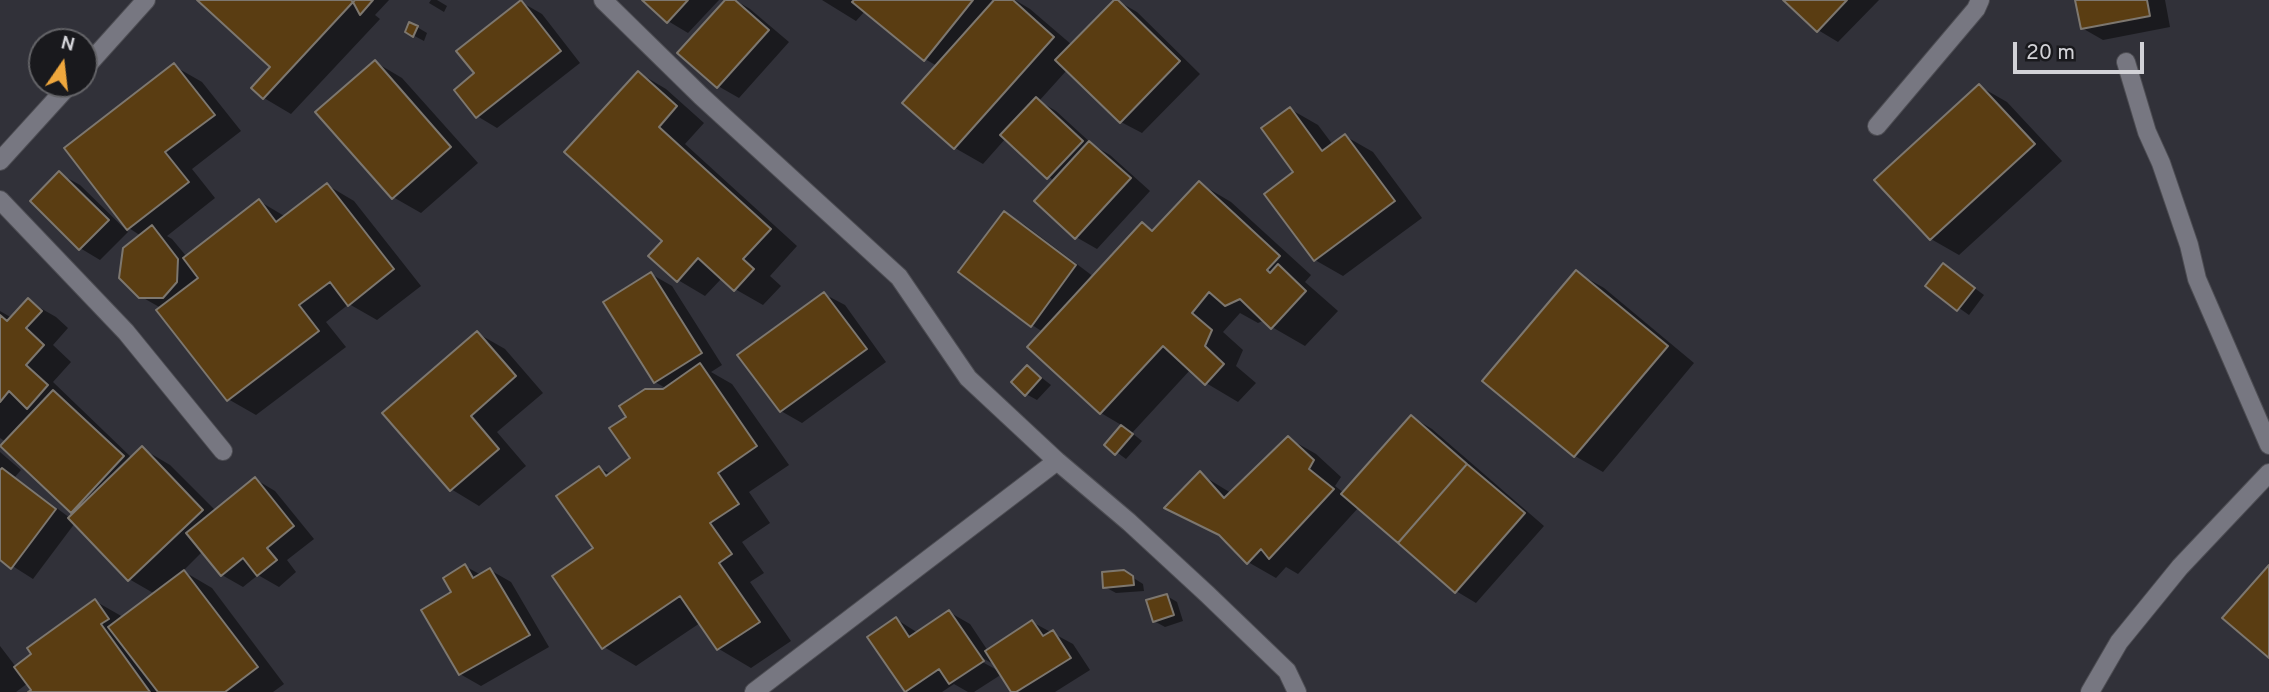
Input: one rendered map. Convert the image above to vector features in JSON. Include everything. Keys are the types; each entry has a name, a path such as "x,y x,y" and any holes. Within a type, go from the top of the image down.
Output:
{"street":[{"path":"98,53 146,0"},
{"path":"603,0 701,96 899,277 968,378 1057,461 1208,594 1287,671 1297,692"},
{"path":"1877,126 1976,9 1980,0"},
{"path":"2126,62 2147,132 2161,163 2189,245 2197,279 2269,445"},
{"path":"0,161 57,98"},
{"path":"0,200 126,332 223,452"},
{"path":"754,692 1057,461"},
{"path":"2090,692 2127,631 2180,567 2269,473"}],"building":[{"path":"197,0 353,2 263,99 251,88 270,67"},
{"path":"373,0 360,15 353,2"},
{"path":"521,0 561,51 476,118 454,90 474,73 456,51"},
{"path":"642,0 688,0 667,23"},
{"path":"725,0 735,0 769,30 717,88 677,53"},
{"path":"973,0 924,61 852,2"},
{"path":"994,0 1013,0 1054,37 954,149 902,103"},
{"path":"1114,0 1118,0 1180,61 1120,123 1055,60"},
{"path":"1783,0 1847,0 1817,32"},
{"path":"2075,0 2147,0 2150,16 2081,29"},
{"path":"409,22 418,26 413,37 405,32"},
{"path":"375,60 451,147 392,199 315,112"},
{"path":"174,63 215,115 165,152 189,182 127,230 64,148"},
{"path":"638,71 677,106 659,127 771,229 743,259 754,269 734,291 698,258 677,282 648,256 662,241 564,152"},
{"path":"1979,84 2035,144 1930,240 1874,180"},
{"path":"1036,97 1083,141 1047,179 1000,135"},
{"path":"1290,107 1322,151 1345,134 1395,201 1314,261 1264,194 1293,172 1261,128"},
{"path":"1089,141 1131,178 1075,239 1034,201"},
{"path":"59,171 109,220 79,250 30,201"},
{"path":"1199,181 1280,256 1267,270 1270,273 1278,264 1306,291 1271,329 1240,299 1225,306 1209,292 1192,313 1212,330 1205,346 1224,364 1205,385 1163,346 1100,414 1027,347 1142,222 1152,231"},
{"path":"327,183 394,269 348,306 330,282 299,305 319,331 227,401 156,310 198,278 183,258 259,199 276,222"},
{"path":"1004,211 1076,265 1031,327 958,272"},
{"path":"152,225 178,259 177,282 163,298 139,298 119,278 123,248"},
{"path":"1943,263 1975,288 1957,311 1925,286"},
{"path":"1576,270 1668,346 1574,457 1482,381"},
{"path":"651,272 702,353 654,383 603,302"},
{"path":"824,292 867,349 780,412 737,355"},
{"path":"28,298 42,311 26,328 44,345 26,365 48,385 27,409 9,391 0,402 0,315 7,321"},
{"path":"477,331 516,376 471,416 499,449 450,491 382,413"},
{"path":"700,363 757,446 718,473 739,504 710,523 732,554 719,563 760,622 717,650 680,596 602,649 552,576 593,548 556,496 599,466 606,476 630,458 609,428 626,417 619,406 645,389 663,389"},
{"path":"1027,365 1041,378 1025,396 1011,382"},
{"path":"53,390 124,456 71,513 0,446"},
{"path":"1411,415 1467,464 1398,543 1341,494"},
{"path":"1121,425 1133,434 1115,455 1104,445"},
{"path":"1288,436 1314,460 1309,469 1334,489 1269,559 1261,549 1247,564 1219,535 1164,508 1200,471 1224,498"},
{"path":"142,446 203,510 128,581 68,518"},
{"path":"1467,464 1525,513 1455,593 1398,543"},
{"path":"2,468 56,509 11,569 0,560"},
{"path":"255,477 294,526 267,548 277,560 257,576 243,558 221,576 186,533"},
{"path":"465,564 473,578 490,568 530,635 459,675 421,610 451,592 443,578"},
{"path":"2269,565 2269,658 2222,618"},
{"path":"184,570 258,667 225,692 158,692 108,627"},
{"path":"1124,570 1133,576 1134,585 1103,588 1102,572"},
{"path":"1167,594 1174,615 1153,622 1146,600"},
{"path":"95,599 109,619 101,624 150,692 28,692 31,690 14,667 31,654 27,648"},
{"path":"949,610 984,661 949,684 939,669 905,692 867,637 896,617 909,637"},
{"path":"1032,620 1043,636 1053,630 1071,658 1016,692 1011,692 985,651"}]}
